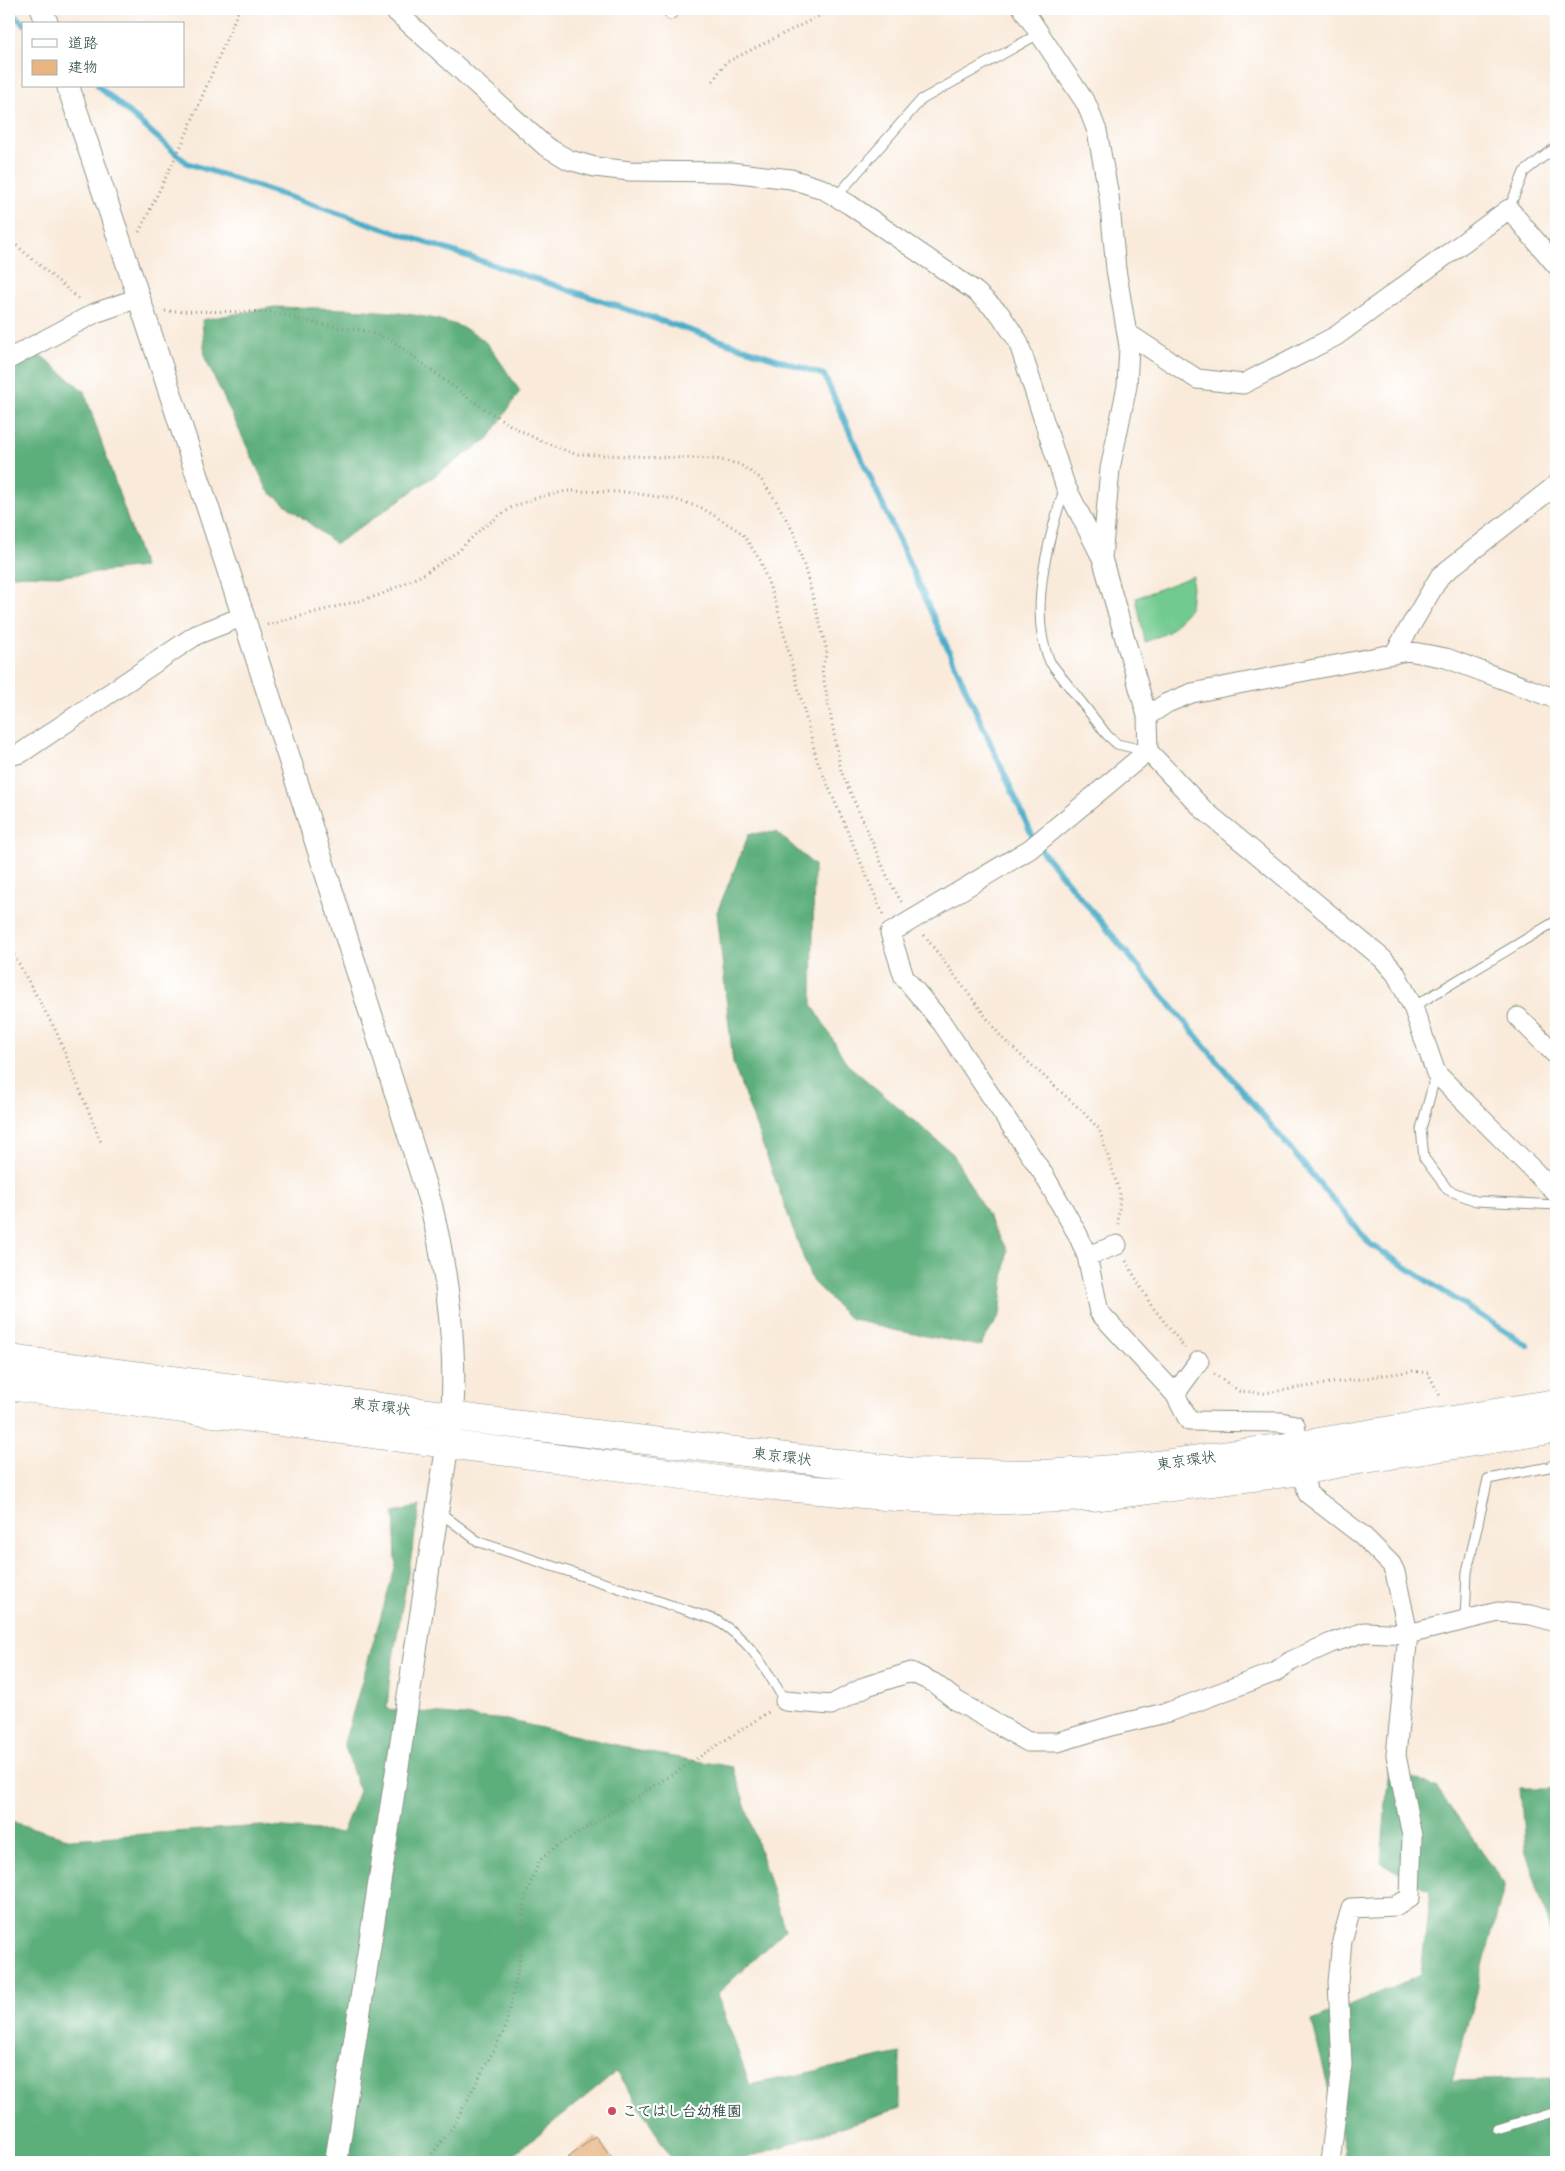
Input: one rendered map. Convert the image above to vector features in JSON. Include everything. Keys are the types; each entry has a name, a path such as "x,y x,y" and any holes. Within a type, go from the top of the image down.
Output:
{"highway":[{"name":"東京環状","path":"9,1359 910,1472 1045,1474 1300,1458 1349,1462 1556,1429"},
{"name":"東京環状","path":"9,1386 750,1484 896,1497 979,1501 1092,1497 1300,1458 1556,1403"}],"street":[{"path":"42,9 46,22"},
{"path":"393,9 545,146 569,160 595,167 630,171 730,172 791,179 823,189 975,291 1000,314 1018,341 1065,486 1102,558 1148,716 1148,751 1204,810 1383,959 1396,974 1413,1007 1436,1074 1556,1194"},
{"path":"1023,9 1087,105 1097,131 1109,196 1116,269 1129,346 1127,386 1110,469 1102,558"},
{"path":"69,88 247,623 431,1206 439,1239 452,1345 454,1386 449,1444 336,2162"},
{"path":"1127,333 1196,379 1243,384 1336,336 1509,208 1556,266"},
{"path":"9,358 95,313 140,305"},
{"path":"1394,654 1440,576 1556,484"},
{"path":"9,756 21,753 196,636 247,623"},
{"path":"1148,716 1167,703 1192,693 1408,651 1446,658 1556,699"},
{"path":"1148,751 1037,844 890,933 904,977 942,1024 1044,1174 1078,1235 1086,1256 1098,1312 1175,1394 1189,1421 1281,1422 1295,1426 1308,1494 1363,1536 1391,1564 1395,1572 1408,1634 1396,1755 1412,1836 1410,1898 1395,1906 1351,1908 1341,1949 1338,1982 1342,2065 1330,2162"},
{"path":"1518,1017 1556,1055"},
{"path":"1086,1256 1117,1245"},
{"path":"1175,1394 1199,1362"},
{"path":"785,1701 831,1704 867,1686 911,1672 934,1683 957,1700 1028,1742 1058,1742 1111,1726 1169,1712 1275,1672 1291,1661 1331,1643 1365,1632 1408,1634 1498,1612 1531,1615 1556,1622"}],"lane":[{"path":"670,15 678,9"},
{"path":"836,196 921,100 1040,33"},
{"path":"1509,208 1524,172 1556,147"},
{"path":"1065,486 1048,540 1040,598 1046,653 1050,662 1116,744 1148,751"},
{"path":"1413,1007 1556,921"},
{"path":"1436,1074 1421,1129 1424,1158 1448,1190 1476,1200 1556,1205"},
{"path":"1465,1621 1467,1572 1488,1479 1549,1467 1556,1463"},
{"path":"438,1510 480,1542 716,1620 734,1631 752,1649 785,1701"},
{"path":"1498,2129 1556,2111"}],"path":[{"path":"126,259 180,149 239,9"},
{"path":"713,81 725,63 832,9"},
{"path":"9,239 95,313"},
{"path":"140,305 272,312 318,324 366,331 393,341 471,400 516,428 538,440 574,454 716,459 739,464 760,478 776,501 794,533 810,586 826,651 822,670 841,770 888,878 912,920 1002,1038 1082,1110 1099,1129 1120,1193 1117,1245 1151,1305 1177,1340 1199,1362 1222,1381 1239,1390 1264,1393 1413,1371 1428,1373 1443,1401"},
{"path":"247,623 380,595 422,575 457,552 482,528 503,513 535,498 567,491 626,492 673,499 702,508 742,533 760,560 777,607 817,760 890,933"},
{"path":"9,946 56,1031 101,1142"},
{"path":"426,2162 454,2125 505,2029 519,1965 525,1899 539,1861 554,1848 785,1701"}],"green space":[{"path":"274,307 383,311 441,320 464,328 482,339 520,391 489,438 336,544 268,491 205,358 202,320"},
{"path":"38,353 84,391 144,567 62,576 9,575 9,367"},
{"path":"1193,576 1190,608 1169,632 1145,642 1136,598"},
{"path":"777,832 814,865 812,1004 847,1064 953,1154 1007,1250 1000,1315 980,1346 893,1330 849,1318 812,1281 733,1063 717,912 749,834"},
{"path":"420,1506 390,1675 387,1709 507,1720 656,1754 733,1767 785,1930 717,1994 750,2085 900,2053 900,2108 734,2162 674,2162 617,2071 504,2162 9,2162 9,1821 71,1839 261,1826 342,1833 359,1791 344,1743 396,1564 394,1512"},
{"path":"1389,1766 1437,1789 1505,1884 1452,2081 1556,2078 1556,2162 1342,2162 1344,2152 1312,2021 1421,1975 1430,1890 1381,1863"},
{"path":"1520,1788 1556,1788 1556,1946 1525,1849"}],"building":[{"path":"595,2136 616,2162 563,2162"}],"waterway":[{"path":"9,11 22,22"},
{"path":"100,88 187,163 824,375 1036,844 1370,1244 1528,1346"}],"place":[{"name":"こてはし台幼稚園","path":"612,2111"}]}
